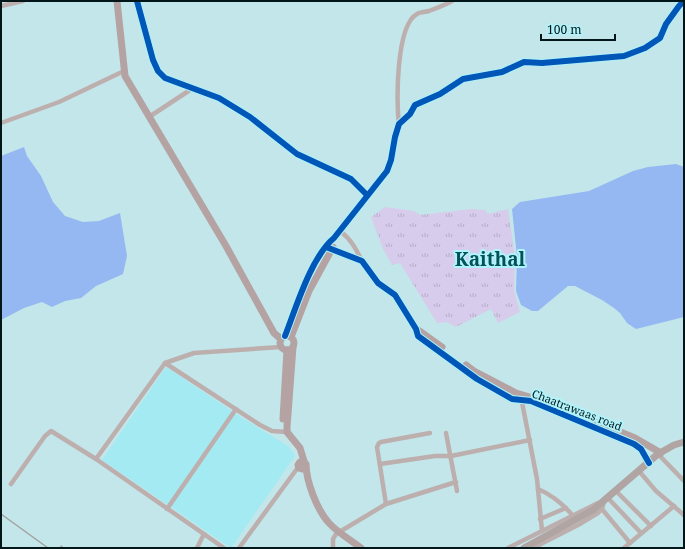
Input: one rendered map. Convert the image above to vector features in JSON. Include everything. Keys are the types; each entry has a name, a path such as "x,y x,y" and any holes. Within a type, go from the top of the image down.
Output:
{"main road":[{"path":"524,548 604,503 659,454 674,445 683,444"}],"street":[{"path":"1,6 23,1"},
{"path":"96,459 165,363 194,353 287,348 294,341 274,333 226,246 125,76 117,1"},
{"path":"137,1 153,60 158,70 165,78 219,98 250,117 297,154 350,179 367,195"},
{"path":"286,432 287,348 280,341 286,337 312,269 328,249 333,247 334,238 387,171 399,124 399,65 403,37 409,22 416,14 429,11 452,1"},
{"path":"399,124 410,114 416,105 440,94 463,79 502,72 524,62 542,63 624,56 645,48 660,38 666,24 684,1"},
{"path":"1,123 59,102 124,71"},
{"path":"149,117 193,88"},
{"path":"340,231 355,245 362,261 378,283 395,295 416,329 474,371 521,397 538,489 542,531"},
{"path":"328,249 362,261"},
{"path":"165,363 260,425 272,431 286,432 300,448 302,465 308,482 324,516 338,533 354,548"},
{"path":"521,397 531,396 635,438 659,454 684,481"},
{"name":"Chaatrawaas road","path":"521,397 634,444 641,449 649,463"},
{"path":"168,509 236,410"},
{"path":"11,484 45,436 51,431 96,459 224,548"},
{"path":"386,504 377,446 379,443 430,432"},
{"path":"446,432 457,491"},
{"path":"380,464 435,456 451,456 530,440"},
{"path":"239,548 302,465"},
{"path":"639,471 656,491 684,515"},
{"path":"333,548 333,539 338,533 386,504 456,482"},
{"path":"538,489 546,492 562,504 573,516"},
{"path":"616,491 651,526"},
{"path":"604,503 630,543"},
{"path":"533,548 542,546 598,513 604,503"},
{"path":"508,548 593,505 604,503 641,533"},
{"path":"624,548 674,506"},
{"path":"540,519 566,508"},
{"path":"338,533 361,548"},
{"path":"197,548 204,534"}],"shaded area":[{"path":"24,147 27,156 41,176 53,202 65,216 83,222 99,221 120,213 127,256 123,274 96,286 81,298 65,301 52,307 42,302 24,308 1,320 1,156"},
{"path":"676,164 684,167 684,317 636,329 627,323 620,313 614,308 575,286 568,286 538,311 532,311 521,305 516,291 517,257 512,209 520,202 589,191 633,171 648,167"},
{"path":"166,367 244,419 288,446 295,456 231,548 102,460"}],"green space":[{"path":"385,207 414,211 420,215 471,209 485,210 488,214 508,209 515,257 514,290 520,312 498,323 491,309 456,327 447,322 437,323 400,263 392,265 383,249 371,217"}],"railway":[{"path":"1,514 48,548"}],"cycle path":[{"path":"137,1 153,60 158,71 165,78 219,98 250,117 297,154 351,179 367,195"},
{"path":"285,336 299,298 318,257 387,171 399,124 410,114 415,105 440,94 463,79 502,72 524,62 542,63 624,56 645,48 660,38 666,24 684,1"},
{"path":"326,247 362,261 378,283 395,295 416,329 418,336 477,379 512,399 531,401 634,444 641,449 649,463"}],"district":[{"name":"Kaithal","path":"490,259"}]}
